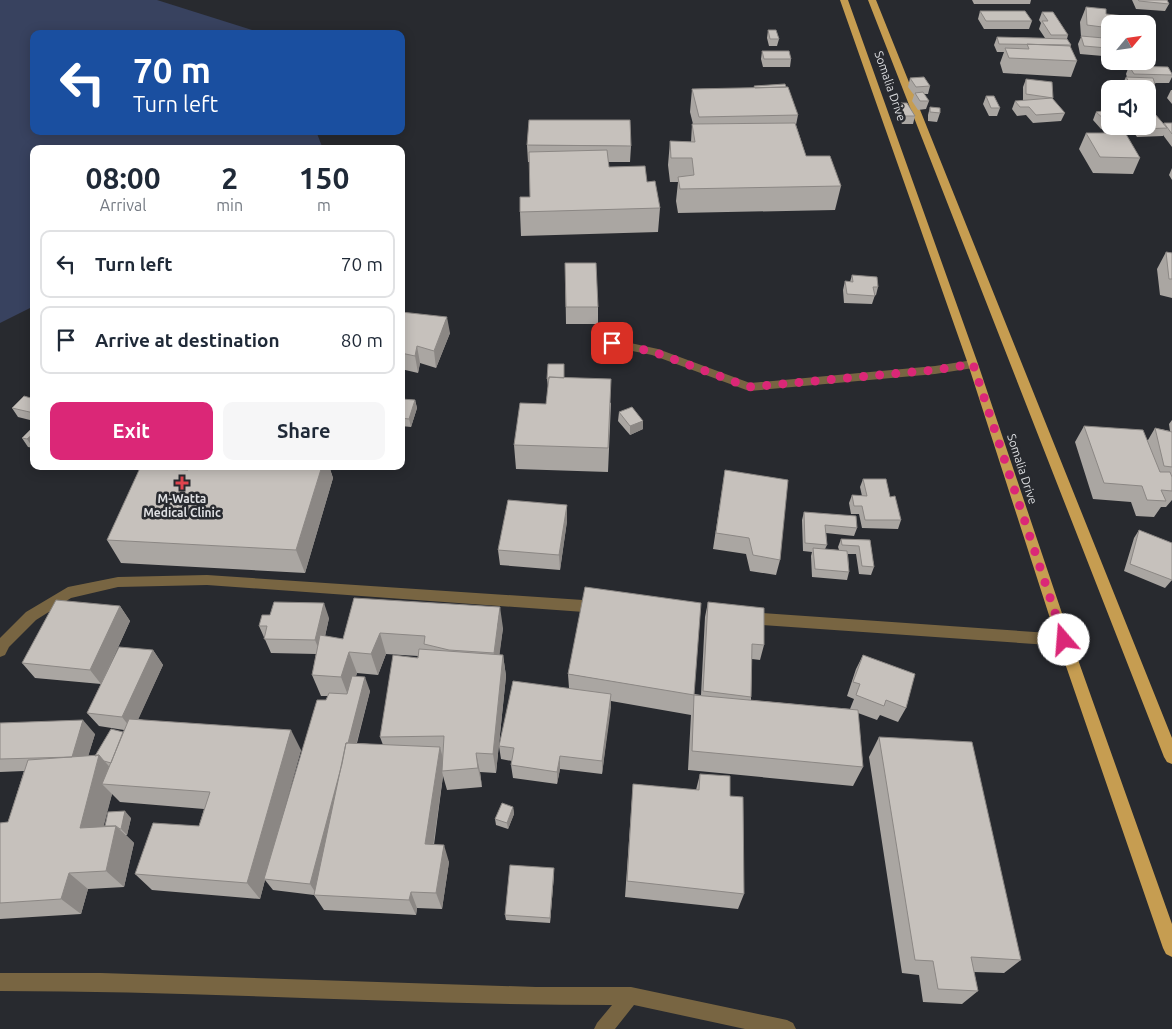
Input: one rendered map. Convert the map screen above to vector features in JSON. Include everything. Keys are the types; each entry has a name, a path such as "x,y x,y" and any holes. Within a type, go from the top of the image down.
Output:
{"main road":[{"name":"Somalia Drive","path":"844,0 973,364 1064,640 1172,948"},
{"name":"Somalia Drive","path":"872,0 1172,757"}],"street":[{"path":"612,343 654,352 749,387 935,370 973,364"},
{"path":"0,651 4,643 31,616 68,592 118,582 207,580 615,609"},
{"path":"735,617 1064,640"},
{"path":"0,982 101,982 507,996 631,996 787,1029"},
{"path":"603,1029 631,996"}],"shaded area":[{"path":"0,0 157,0 252,30 30,30 30,135 318,135 321,145 30,145 30,308 0,323"}],"building":[{"path":"1167,0 1169,4 1139,1"},
{"path":"1086,7 1106,9 1106,14 1115,15 1101,15 1101,27 1087,25"},
{"path":"980,11 1025,11 1032,21 986,21"},
{"path":"1042,12 1053,12 1068,35 1051,35 1042,21 1048,21"},
{"path":"768,30 776,30 779,39 770,39"},
{"path":"1081,36 1101,38 1101,47 1084,46"},
{"path":"997,37 1067,39 1071,45 999,44"},
{"path":"1027,44 1070,46 1077,61 1009,58 1005,48 1029,49"},
{"path":"762,51 789,51 791,59 764,59"},
{"path":"1156,67 1168,67 1172,75 1134,74 1132,70 1156,70"},
{"path":"924,77 930,86 916,87 910,78"},
{"path":"1126,77 1153,78 1154,80 1128,80"},
{"path":"1026,79 1052,82 1053,98 1026,94"},
{"path":"785,84 786,87 755,88 754,86"},
{"path":"788,87 798,115 699,117 692,89"},
{"path":"923,92 929,101 920,101 915,93"},
{"path":"986,96 994,96 1000,108 991,108"},
{"path":"1052,98 1065,113 1036,115 1029,107 1020,107 1015,101"},
{"path":"897,103 907,103 915,116 905,116"},
{"path":"930,107 940,108 940,113 930,112"},
{"path":"1156,115 1167,128 1156,128"},
{"path":"529,120 630,120 631,146 527,145"},
{"path":"795,123 806,156 830,156 841,186 680,189 678,177 694,175 692,158 671,158 670,141 695,142 692,124"},
{"path":"1164,123 1172,123 1172,134"},
{"path":"1086,133 1127,135 1140,158 1100,157"},
{"path":"607,150 609,167 645,166 647,182 655,181 660,208 520,212 520,197 530,197 529,152"},
{"path":"1166,252 1172,253 1172,279 1169,279"},
{"path":"565,263 596,263 598,307 566,307"},
{"path":"852,275 877,277 878,287 873,287 875,296 847,294 845,281 853,282"},
{"path":"405,312 447,317 434,351 417,346 415,356 405,354"},
{"path":"548,364 564,364 564,378 549,377 547,379"},
{"path":"549,377 611,379 608,448 514,445 520,403 546,404"},
{"path":"24,396 30,398 30,412 12,408"},
{"path":"405,399 415,400 409,419 405,418"},
{"path":"632,407 643,421 630,426 619,412"},
{"path":"1084,426 1143,430 1160,472 1170,472 1172,477 1172,491 1161,490 1166,501 1147,500 1142,486 1104,483"},
{"path":"1155,428 1172,432 1172,467 1164,466"},
{"path":"30,430 30,436 27,439 22,438"},
{"name":"M-Watta Medical Clinic","path":"139,470 321,470 296,550 107,540"},
{"path":"725,470 788,480 780,560 753,555 749,538 716,533"},
{"path":"863,479 886,479 890,497 895,496 901,520 865,520 862,506 854,506 852,495 867,496"},
{"path":"508,500 567,505 559,555 498,550"},
{"path":"804,512 856,516 857,528 825,525 827,545 805,543"},
{"path":"1139,530 1172,543 1172,580 1130,564"},
{"path":"841,539 870,540 874,567 862,566 859,546 842,545"},
{"path":"813,548 847,551 849,572 815,569"},
{"path":"585,587 701,603 694,695 568,674"},
{"path":"354,598 500,607 494,653 449,650 424,644 425,636 380,633 371,654 349,652 341,677 312,675 320,635 343,639"},
{"path":"56,600 120,606 90,670 22,663"},
{"path":"274,602 324,603 315,640 264,639 267,626 259,626 262,615 270,615"},
{"path":"708,602 764,608 764,645 752,644 751,697 703,691"},
{"path":"119,647 153,650 122,717 87,713"},
{"path":"419,649 503,655 493,754 476,753 478,768 442,771 444,736 380,737 393,655 418,658"},
{"path":"863,655 915,674 906,708 886,700 884,706 856,695 860,684 853,682"},
{"path":"352,676 365,677 310,884 264,879 317,700 326,700 329,693 347,694"},
{"path":"513,681 611,694 602,761 560,756 557,772 511,765 514,748 499,746"},
{"path":"694,695 858,710 863,767 692,751"},
{"path":"129,719 291,730 247,883 135,874 153,823 199,826 210,792 102,784"},
{"path":"83,720 72,757 0,759 0,723"},
{"path":"111,729 123,732 111,763 104,761 99,755 95,756"},
{"path":"879,737 972,742 1021,960 971,957 978,991 938,989 933,961 915,960"},
{"path":"346,743 440,747 425,844 444,845 436,893 411,892 409,900 314,895"},
{"path":"99,755 80,828 116,826 106,871 69,873 61,899 0,903 0,823 8,822 28,760"},
{"path":"700,774 730,776 730,796 743,797 744,894 627,881 633,784 699,790"},
{"path":"502,803 513,807 507,823 495,819"},
{"path":"125,811 121,829 116,826 105,826 108,812"},
{"path":"510,865 554,868 550,918 505,915"}],"place":[{"name":"M-Watta Medical Clinic","path":"182,483"}],"route":[{"path":"612,343 654,352 749,387 935,370 973,364 1064,640"}]}
